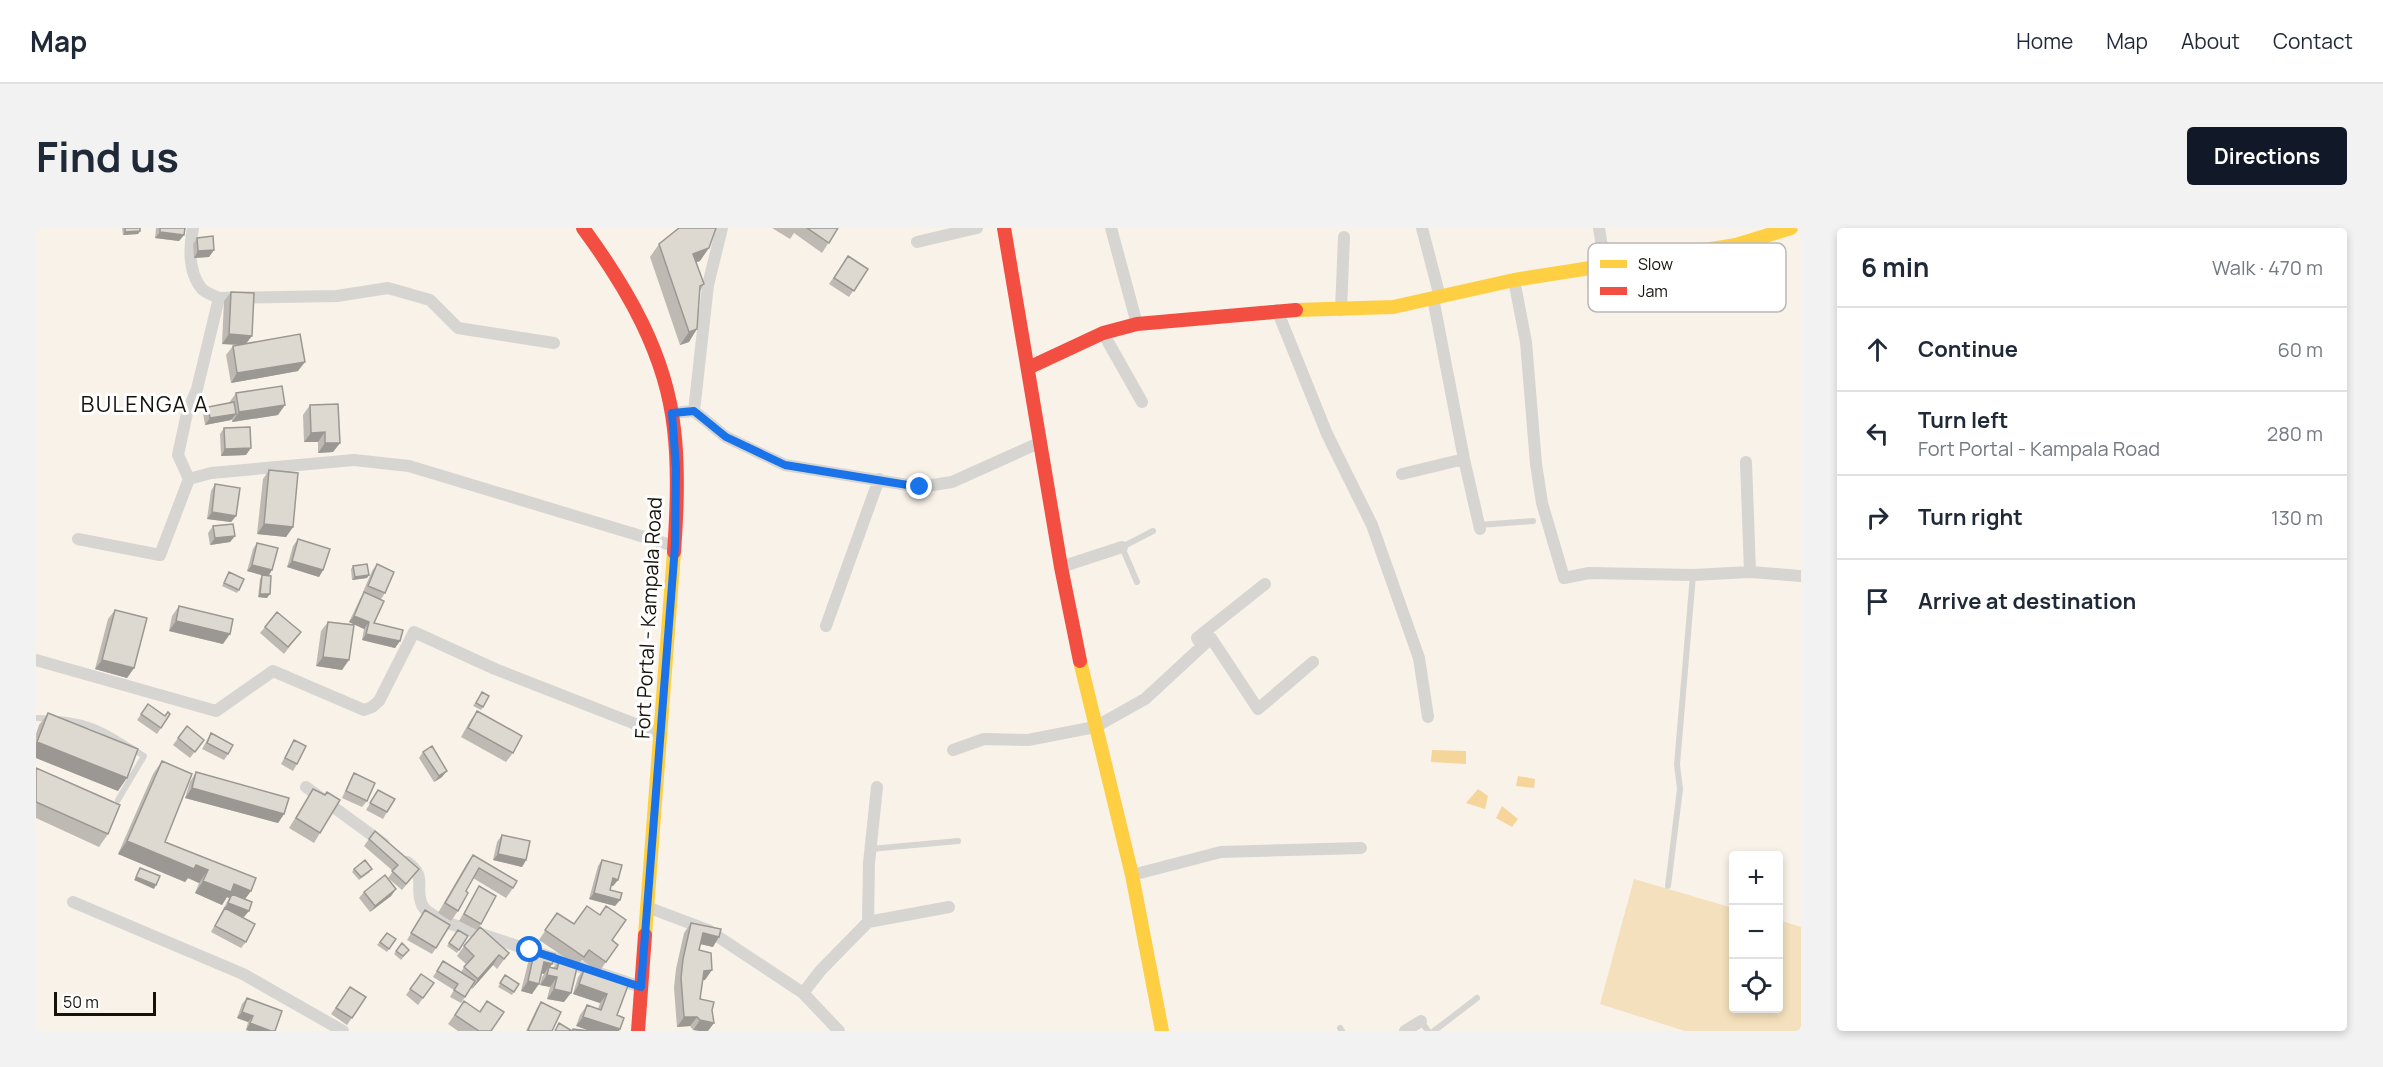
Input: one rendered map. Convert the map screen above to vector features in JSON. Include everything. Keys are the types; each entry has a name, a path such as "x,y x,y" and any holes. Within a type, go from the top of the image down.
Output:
{"street":[{"path":"193,228 190,242 191,264 195,278 203,291 219,298 337,296 388,288 430,300 458,328 554,343"},
{"name":"Fort Portal - Kampala Road","path":"583,228 631,300 655,349 672,413 676,468 675,546 638,1031"},
{"path":"694,411 708,285 722,228"},
{"path":"917,242 977,228"},
{"path":"1004,228 1061,567 1095,727 1132,874 1162,1031"},
{"path":"1111,228 1137,324"},
{"path":"1422,228 1464,459 1480,527"},
{"path":"1599,228 1601,243"},
{"path":"1742,243 1791,228"},
{"path":"1341,310 1344,237"},
{"path":"1028,368 1103,333 1137,324 1277,310 1393,307 1514,280 1588,269"},
{"path":"1514,280 1526,342 1536,464 1542,503 1564,578 1589,573 1693,575 1750,572 1801,576"},
{"path":"78,539 160,555 189,479 178,455 187,413 197,389 219,298"},
{"path":"1277,310 1327,434 1372,525 1419,658 1428,717"},
{"path":"1103,333 1142,402"},
{"path":"672,413 694,411 726,437 785,465 920,487 952,482 1041,442"},
{"path":"1402,474 1464,459"},
{"path":"189,479 211,473 354,460 409,466 675,546"},
{"path":"1746,462 1750,572"},
{"path":"826,626 879,479"},
{"path":"1061,567 1122,547"},
{"path":"1203,646 1197,638 1265,584"},
{"path":"36,660 216,711 273,671 364,710 372,707 379,700 414,632 495,669 661,734"},
{"path":"953,750 984,740 1029,740 1095,727 1144,699 1211,638 1258,709 1313,662"},
{"path":"306,787 416,868 420,879 422,904 436,917 445,922 641,987"},
{"path":"868,922 870,849 877,787"},
{"path":"1132,874 1221,852 1361,848"},
{"path":"73,902 243,974 343,1031"},
{"path":"647,907 708,930 803,993 839,1031"},
{"path":"803,993 821,970 868,922 949,907"},
{"path":"1405,1031 1424,1026"}],"lane":[{"path":"1480,527 1533,521"},
{"path":"1137,582 1122,547 1153,531"},
{"path":"1668,886 1680,789 1677,765 1693,575"},
{"path":"36,718 67,718 100,728 144,756 118,800"},
{"path":"870,849 958,841"},
{"path":"1434,1031 1477,998"}],"shaded area":[{"path":"1432,750 1466,751 1466,764 1431,762"},
{"path":"1518,776 1535,779 1534,788 1516,786"},
{"path":"1478,789 1488,796 1485,809 1466,803"},
{"path":"1502,806 1518,819 1512,827 1496,818"},
{"path":"1634,879 1729,907 1729,1013 1783,1013 1783,921 1801,927 1801,1031 1685,1031 1600,1004"}],"building":[{"path":"125,228 140,228 140,231 125,232"},
{"path":"160,228 185,228 184,235 160,232"},
{"path":"679,228 716,228 709,248 693,254 704,284 700,286 697,329 689,332 659,244"},
{"path":"807,228 838,228 829,243"},
{"path":"213,236 214,250 198,251 197,238"},
{"path":"848,256 868,269 854,291 834,278"},
{"path":"231,292 254,293 252,336 229,334"},
{"path":"300,334 305,362 237,373 233,346"},
{"path":"282,386 285,405 239,412 236,393"},
{"path":"234,402 236,414 210,418 208,407"},
{"path":"338,404 340,443 325,443 325,432 311,433 310,405"},
{"path":"250,427 251,448 225,449 224,428"},
{"path":"269,470 298,473 293,527 264,524"},
{"path":"215,484 240,488 236,516 212,512"},
{"path":"233,524 235,536 215,538 213,526"},
{"path":"298,539 330,549 323,570 292,561"},
{"path":"257,543 278,548 272,570 252,565"},
{"path":"367,564 369,575 355,577 353,566"},
{"path":"377,564 394,572 385,593 368,586"},
{"path":"229,572 244,579 239,590 224,583"},
{"path":"262,575 271,576 270,594 260,594"},
{"path":"364,592 384,601 374,623 403,630 400,641 366,634 369,622 354,616"},
{"path":"179,606 233,619 230,634 176,621"},
{"path":"115,610 147,618 134,668 102,660"},
{"path":"277,612 301,632 288,647 265,627"},
{"path":"328,622 354,625 349,660 323,657"},
{"path":"482,692 489,696 483,707 476,703"},
{"path":"148,704 165,716 168,712 170,714 161,728 141,714"},
{"path":"477,711 522,736 513,753 468,728"},
{"path":"48,713 138,749 127,778 37,742"},
{"path":"187,726 204,740 195,752 178,738"},
{"path":"211,733 233,745 228,754 207,743"},
{"path":"294,740 306,746 297,764 285,758"},
{"path":"432,746 447,771 439,776 423,752"},
{"path":"162,761 192,774 165,842 256,878 251,891 234,884 231,892 203,881 208,870 196,865 194,869 127,841"},
{"path":"36,768 120,805 108,834 36,802"},
{"path":"196,772 289,798 284,814 192,788"},
{"path":"354,773 375,783 367,801 346,791"},
{"path":"313,789 325,795 327,792 340,800 320,833 296,818"},
{"path":"378,790 395,799 387,812 370,803"},
{"path":"375,831 419,869 406,884 392,871 398,865 369,839"},
{"path":"502,835 530,841 526,860 498,854"},
{"path":"473,855 517,881 513,888 479,868 458,911 445,903"},
{"path":"365,860 372,869 361,877 354,869"},
{"path":"602,860 622,865 618,880 613,878 610,890 622,893 620,900 594,893"},
{"path":"140,868 160,876 156,885 136,877"},
{"path":"385,875 396,889 375,906 364,892"},
{"path":"479,886 496,896 481,924 464,914"},
{"path":"232,894 252,902 249,911 228,903"},
{"path":"587,906 600,915 606,906 626,920 612,940 618,945 606,962 589,950 584,957 545,930 557,913 574,924"},
{"path":"225,908 255,924 246,942 215,926"},
{"path":"425,910 450,925 436,948 411,933"},
{"path":"691,923 721,929 719,937 703,933 699,950 711,953 712,970 704,971 700,999 714,1002 712,1010 714,1023 700,1020 697,1017 684,1017 681,978"},
{"path":"480,927 509,953 504,959 499,955 478,979 464,967 474,956 464,946"},
{"path":"458,930 468,936 459,950 449,943"},
{"path":"387,933 396,939 389,949 380,942"},
{"path":"402,943 409,950 403,956 396,951"},
{"path":"535,949 555,954 552,964 544,962 539,984 528,981"},
{"path":"560,959 578,963 571,993 554,989 557,977 547,975 549,967 557,969"},
{"path":"443,961 475,981 465,997 454,990 458,984 437,971"},
{"path":"585,967 629,983 617,1015 624,1018 620,1029 583,1017 587,1005 601,1010 607,994 579,984"},
{"path":"421,974 434,983 423,998 410,989"},
{"path":"505,975 519,984 514,992 500,983"},
{"path":"350,987 366,997 352,1018 336,1008"},
{"path":"247,998 282,1011 275,1031 250,1023 253,1016 242,1012"},
{"path":"464,1001 480,1012 487,1001 504,1012 491,1031 479,1031 455,1015"},
{"path":"541,1002 561,1012 552,1031 530,1031 528,1030"},
{"path":"559,1023 572,1031 555,1031"}],"traffic: slow":[{"path":"1742,243 1791,228"},
{"path":"1296,310 1393,307 1514,280 1588,268"},
{"path":"645,935 674,552"},
{"path":"1080,661 1132,875 1162,1031"}],"traffic: jam":[{"path":"583,228 629,298 663,374 670,401 677,460 674,552"},
{"path":"1004,228 1061,567 1080,661"},
{"path":"1028,368 1103,333 1137,324 1296,310"},
{"path":"638,1031 645,935"}],"district":[{"name":"BULENGA A","path":"145,404"}],"route":[{"path":"530,950 641,987 675,546 676,468 672,413 694,411 726,437 785,465 920,487"}]}
